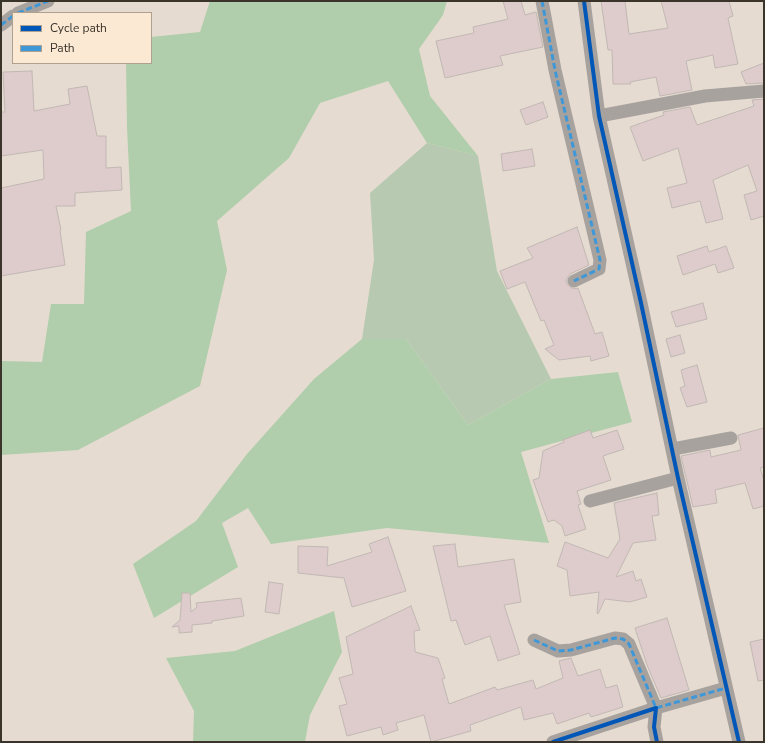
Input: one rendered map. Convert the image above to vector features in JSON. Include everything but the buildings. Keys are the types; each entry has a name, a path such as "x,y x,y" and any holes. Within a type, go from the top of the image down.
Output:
{"street":[{"path":"20,12 48,1"},
{"path":"542,1 555,70 600,260 599,268 574,281"},
{"path":"584,1 599,116 673,449 678,478 739,742"},
{"path":"1,25 12,17"},
{"path":"599,116 704,96 764,91"},
{"path":"673,449 731,438"},
{"path":"590,501 678,478"},
{"path":"534,640 558,651 571,650 616,638 624,639 629,644 656,708 654,726 657,742"},
{"path":"553,742 656,708 726,688"}],"green space":[{"path":"210,1 447,1 443,15 419,49 430,96 478,156 427,143 388,81 320,103 289,158 217,221 227,270 200,386 78,450 1,455 1,361 42,362 51,304 84,304 86,232 131,211 126,64 152,64 152,37 200,32"},
{"path":"427,143 478,156 497,271 551,379 468,425 406,339 362,339 374,260 370,193"},
{"path":"362,339 406,339 468,425 551,379 618,372 632,422 521,452 549,543 387,528 271,544 248,508 222,523 238,567 154,618 133,564 196,521 247,454 314,379"},
{"path":"334,611 342,652 310,715 305,742 193,742 194,711 166,658 235,651"}],"marked path":[{"path":"20,12 48,1"},
{"path":"542,1 555,70 600,260 599,269 574,281"},
{"path":"1,25 12,17"},
{"path":"534,640 558,651 571,650 615,638 623,639 629,644 656,708 726,688"}],"cycle path":[{"path":"584,1 599,116 678,478 739,742"},
{"path":"553,742 656,708 654,727 657,742"}]}
